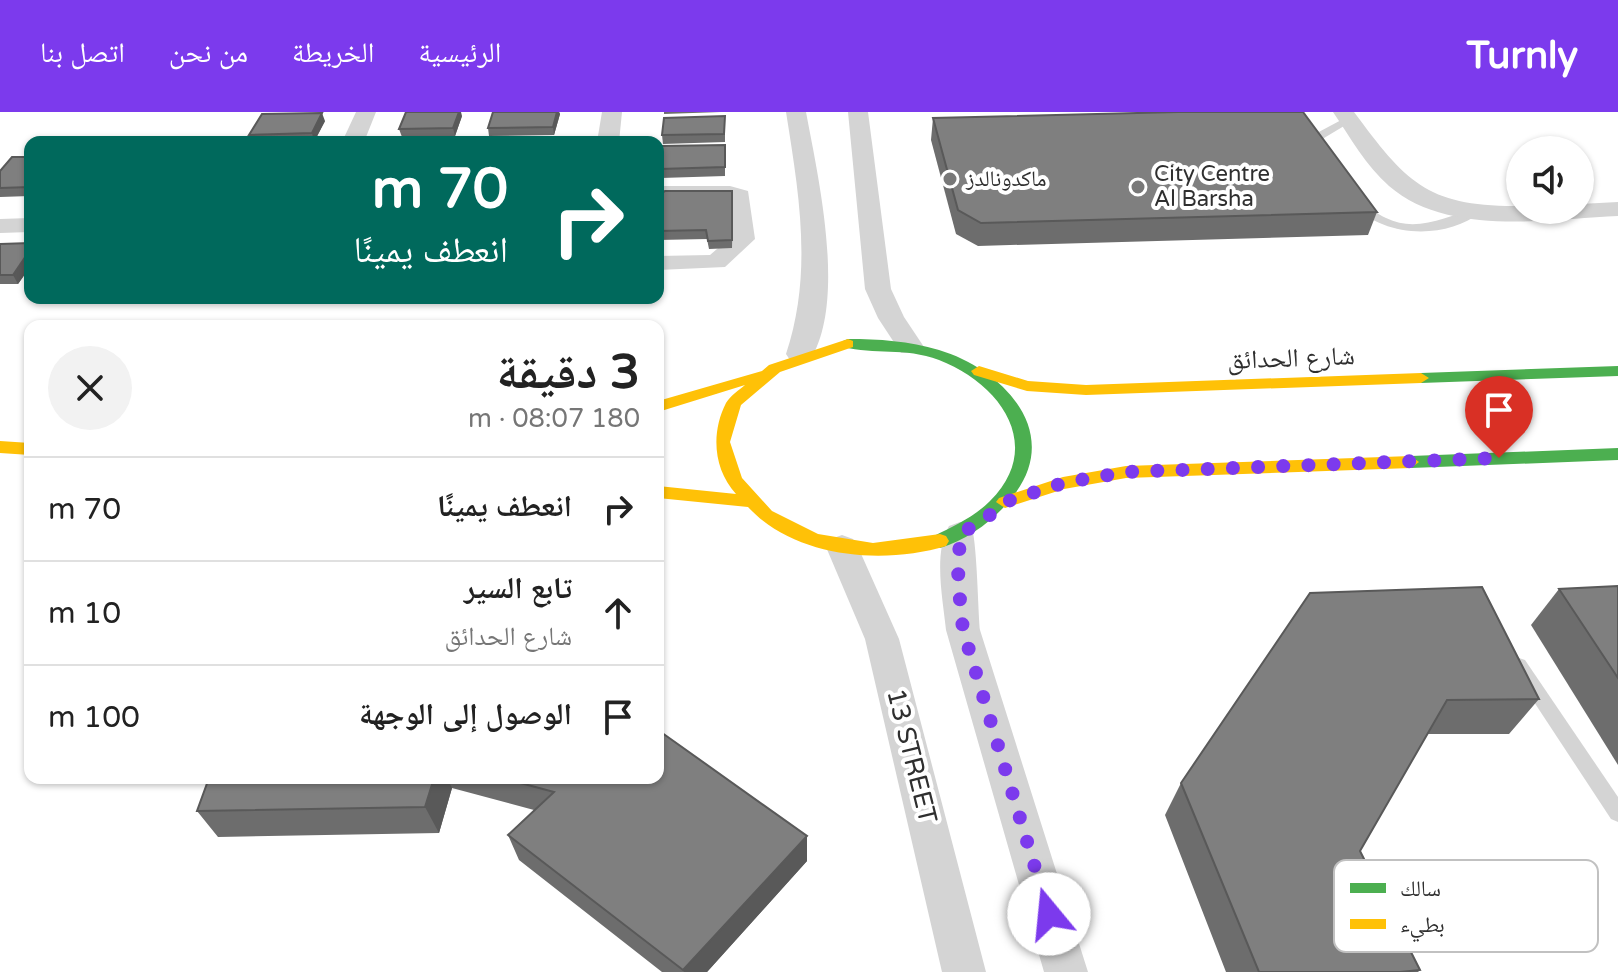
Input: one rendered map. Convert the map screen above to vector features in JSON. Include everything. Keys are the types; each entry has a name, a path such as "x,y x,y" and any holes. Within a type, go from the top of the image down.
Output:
{"street":[{"path":"356,136 366,112"},
{"path":"609,136 612,112"},
{"path":"796,112 817,273 812,323 800,354"},
{"path":"858,112 878,289 891,318 911,347"},
{"path":"1346,116 1403,187 1435,203 1475,212 1618,209"},
{"path":"664,193 730,193 740,196 743,239 716,262 664,263"},
{"path":"0,226 24,225"},
{"path":"664,405 760,375 800,354 848,344 911,347 969,368 991,384 1009,403 1022,427 1026,452 1020,478 1005,502 985,519 939,542 891,550 842,547 781,526 747,501 726,467 722,431 729,409 760,375"},
{"name":"شارع الحدائق","path":"969,368 1027,386 1086,390 1618,371"},
{"path":"0,431 24,430"},
{"path":"0,447 24,449"},
{"path":"1005,502 1063,483 1126,472 1618,454"},
{"path":"664,493 747,501"},
{"path":"960,534 958,580 963,630 1066,972"},
{"name":"13 STREET","path":"842,547 865,593 893,677 964,972"}],"lane":[{"path":"1328,163 1318,151 1316,140 1346,116"},
{"path":"1347,188 1365,210 1378,219 1413,229 1445,225 1475,212"},
{"path":"1509,650 1618,813"}],"building":[{"path":"406,112 459,112 453,128 399,129"},
{"path":"493,112 557,112 553,127 488,128"},
{"name":"City Centre Al Barsha","path":"1303,112 1377,212 981,223 958,210 933,118"},
{"path":"322,113 312,133 249,135 262,114"},
{"path":"725,116 724,134 662,135 664,118"},
{"path":"725,145 725,167 664,169 664,146"},
{"path":"12,157 24,157 24,187 0,188 0,171"},
{"path":"732,191 732,240 708,241 706,230 664,231 664,192"},
{"path":"24,243 24,259 13,275 0,275 0,244"},
{"path":"1618,586 1618,678 1559,589"},
{"path":"1482,587 1539,699 1447,700 1360,851 1365,860 1334,860 1334,952 1411,952 1420,970 1259,972 1181,783 1310,593"},
{"path":"664,734 807,836 683,970 508,835 554,792 524,784 664,784"},
{"path":"207,784 432,784 425,807 197,811"}],"traffic: fast":[{"path":"848,344 906,347 948,358 993,385 1013,408 1023,433 1023,458 1014,482 997,505 972,525 940,541"},
{"path":"1421,378 1618,371"},
{"path":"1411,462 1618,454"}],"traffic: slow":[{"path":"848,344 775,368 734,403 722,442 734,481 766,515 814,540 873,550 940,541"},
{"path":"979,371 1027,386 1086,390 1421,378"},
{"path":"664,405 760,375"},
{"path":"0,447 24,449"},
{"path":"1005,502 1063,483 1126,472 1411,462"},
{"path":"664,493 747,501"}],"place":[{"name":"ماكدونالدز","path":"950,179"},
{"name":"City Centre Al Barsha","path":"1138,187"}],"route":[{"path":"1049,914 963,630 958,580 960,534 1005,502 1063,483 1126,472 1499,458"}]}
